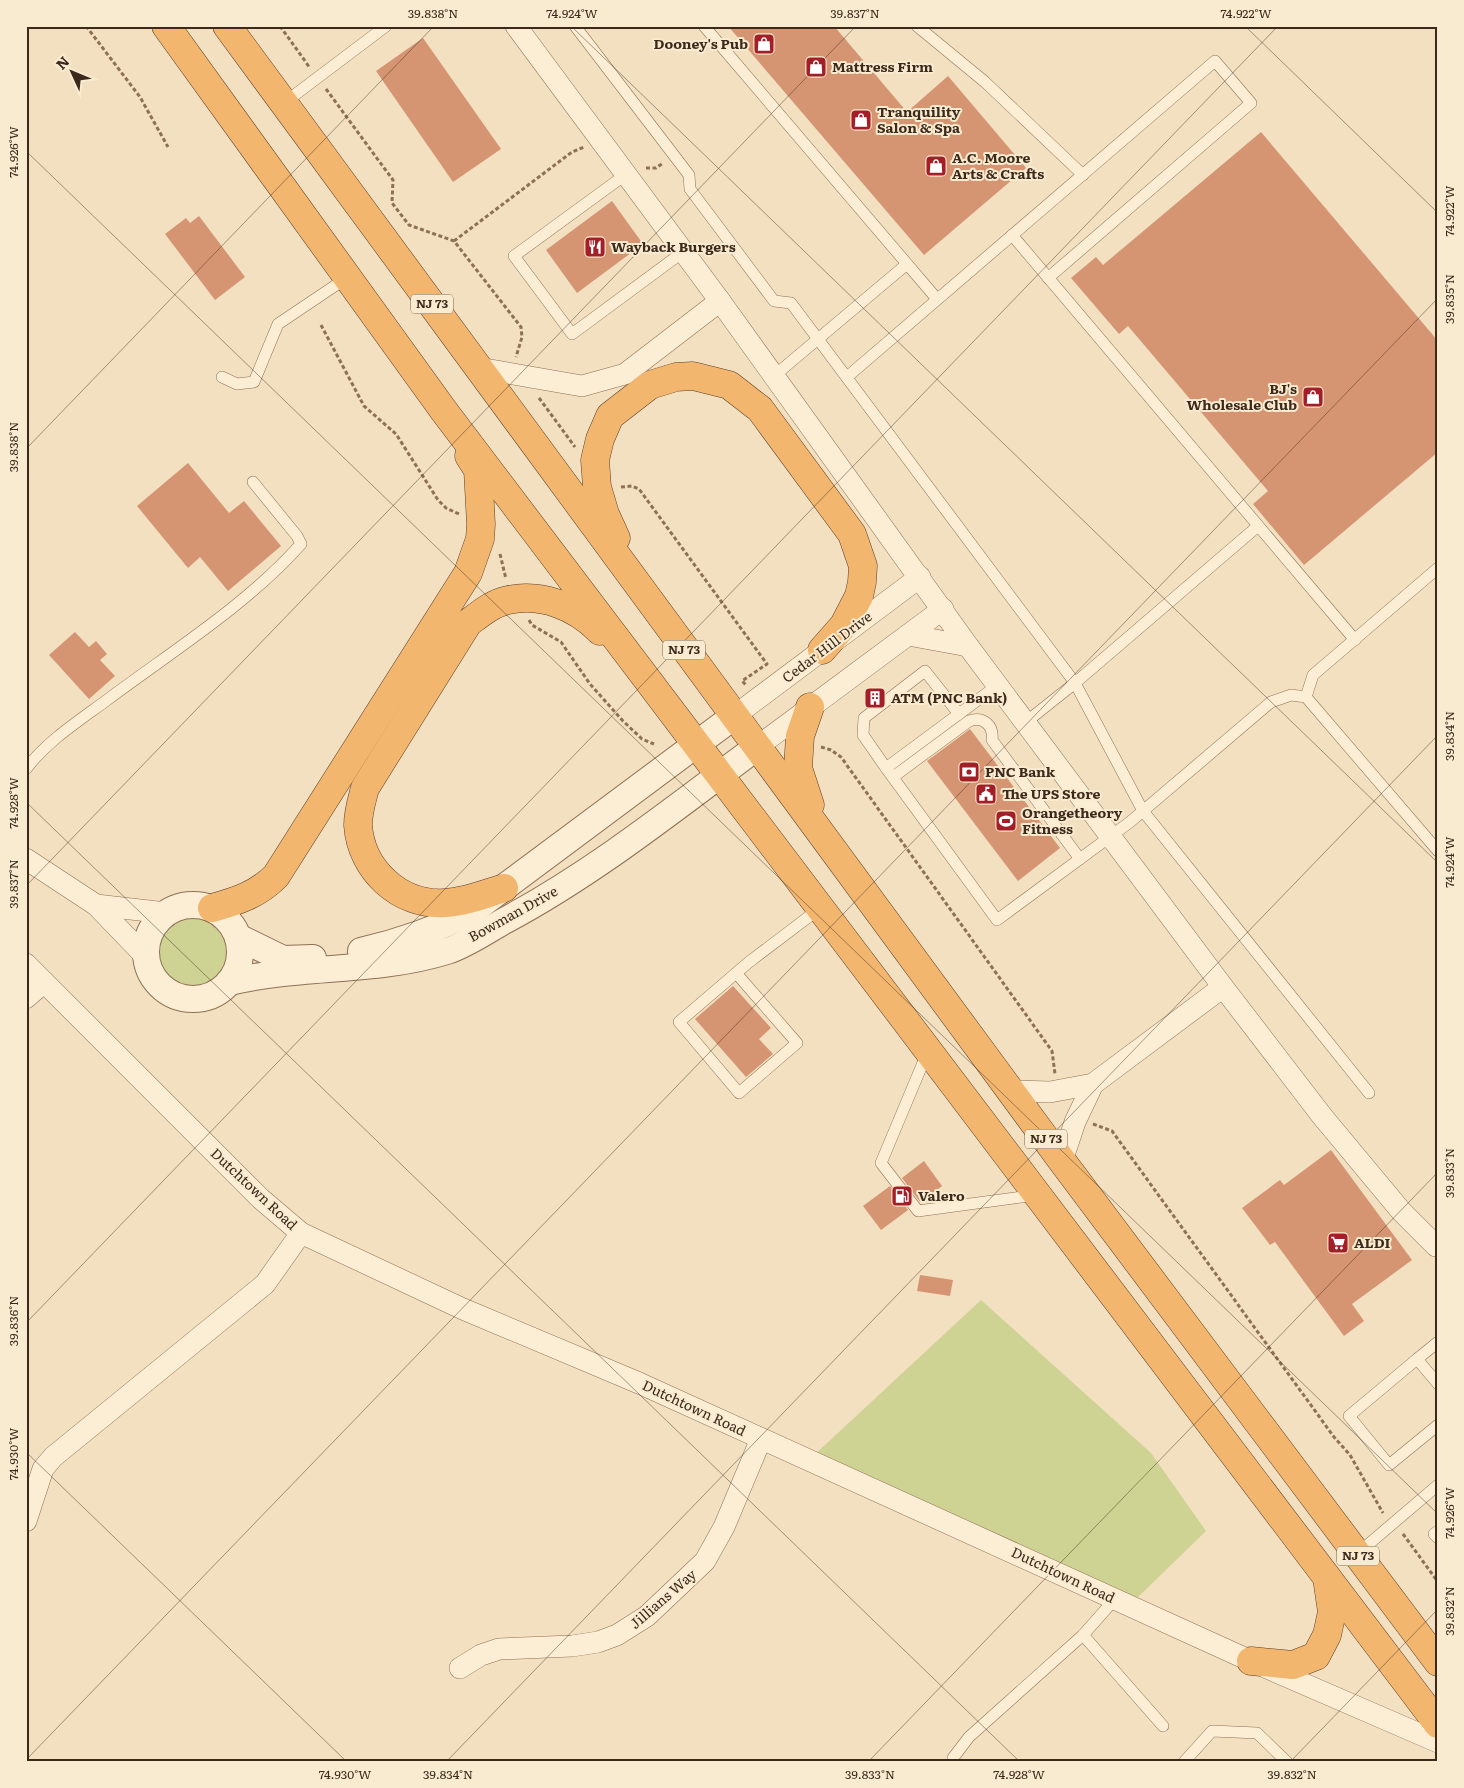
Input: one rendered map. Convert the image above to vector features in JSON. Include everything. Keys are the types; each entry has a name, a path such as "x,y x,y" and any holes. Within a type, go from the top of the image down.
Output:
{"highway":[{"name":"NJ 73","path":"166,26 444,412 1438,1724"},
{"name":"NJ 73","path":"227,26 733,717 816,826 1062,1161 1438,1662"},
{"path":"636,583 605,514 597,487 595,460 600,439 610,416 650,385 676,377 693,376 729,385 760,409 852,534 863,566 862,582 852,613 822,650"},
{"path":"212,908 249,897 264,889 276,876 468,573 480,539 481,506 478,470 448,425 444,412"},
{"path":"504,888 445,903 426,902 408,897 385,882 368,860 361,843 358,824 365,788 468,623 487,610 507,600 534,597 556,602 572,610 597,628 649,683"},
{"path":"810,708 800,736 798,768 816,826"},
{"path":"1251,1661 1293,1665 1316,1656 1327,1635 1332,1612 1326,1576"}],"street":[{"path":"516,26 597,138 632,171 683,252 920,577 968,646 1223,987 1322,1116 1401,1211 1437,1245"},
{"path":"479,368 582,386 625,374 720,301"},
{"name":"Cedar Hill Drive","path":"733,717 920,577"},
{"path":"757,747 943,609"},
{"path":"908,635 968,646"},
{"name":"Bowman Drive","path":"238,937 283,959 334,957 400,942 436,929 471,912 733,717"},
{"name":"Bowman Drive","path":"229,982 254,976 373,967 448,951 544,899 757,747"},
{"path":"26,859 96,906 146,957 154,979 165,990 179,998 194,1000 210,996 229,982 238,965 240,946 238,937 225,917 212,908 188,905 166,913 96,906"},
{"path":"146,957 150,932 166,913"},
{"name":"Dutchtown Road","path":"26,964 261,1199 302,1233 463,1309 639,1383 1251,1661 1438,1742"},
{"path":"26,998 44,982"},
{"path":"1011,1091 1050,1092 1093,1084 1223,987"},
{"path":"1062,1161 1075,1122 1093,1084"},
{"path":"26,1521 43,1469 53,1457 265,1284 302,1233"},
{"name":"Jillians Way","path":"460,1668 481,1655 500,1649 572,1646 598,1642 617,1635 647,1616 705,1561 724,1527 761,1439"}],"lane":[{"path":"284,103 386,26"},
{"path":"575,26 674,155 689,176 690,189 774,301 792,303 1075,683 1144,811 1369,1093"},
{"path":"704,26 937,299"},
{"path":"917,26 985,82 1083,175"},
{"path":"847,377 1215,61 1251,103 1048,278"},
{"path":"632,171 514,256 572,334 683,252"},
{"path":"1012,235 1355,640"},
{"path":"774,376 907,264"},
{"path":"222,376 237,384 254,382 278,324 348,277"},
{"path":"26,770 65,731 207,627 287,560 301,544 297,536 253,482"},
{"path":"1026,722 1075,683 1258,526"},
{"path":"1306,697 1313,675 1438,568"},
{"path":"959,714 925,672 864,718 863,735 997,920 1144,811 1271,702 1291,695 1306,697 1438,850"},
{"path":"886,768 998,685"},
{"path":"973,703 993,732 992,740 1080,859"},
{"path":"893,777 969,721 978,719 989,725"},
{"path":"736,973 797,1043 739,1093 679,1022 736,973 819,909"},
{"path":"928,1051 881,1163 918,1211 1037,1195"},
{"path":"1438,1342 1349,1416 1389,1465 1438,1425"},
{"path":"1418,1359 1438,1384"},
{"path":"1357,1554 1438,1485"},
{"path":"1438,1531 1434,1534 1438,1538"},
{"path":"954,1762 953,1758 969,1737 1083,1635 1115,1599"},
{"path":"1083,1635 1163,1726"},
{"path":"1184,1762 1212,1731 1257,1733 1287,1762"}],"path":[{"path":"86,26 140,97 168,146"},
{"path":"280,26 392,180 392,202 409,225 454,241 521,327 522,337 514,362"},
{"path":"454,241 572,152 584,148 597,138"},
{"path":"632,171 656,168 674,155"},
{"path":"321,325 364,406 396,434 438,500 446,508 464,514"},
{"path":"539,397 579,453"},
{"path":"616,488 632,486 639,489 767,664 742,681 746,685"},
{"path":"525,615 532,624 561,642 590,684 623,722 642,739 654,744"},
{"path":"816,746 831,750 840,758 1052,1052 1056,1082"},
{"path":"1085,1122 1112,1131 1334,1437 1350,1455 1384,1513"},
{"path":"1403,1534 1438,1582"}],"green space":[{"path":"193,905 211,908 226,919 237,934 240,952 237,970 226,985 211,996 193,999 175,996 160,985 149,970 146,952 149,934 160,919 175,908"},
{"path":"981,1300 1151,1453 1206,1531 1133,1602 811,1458"}],"building":[{"path":"728,26 834,26 907,112 948,76 1026,168 924,255"},
{"path":"423,38 501,149 453,182 376,71"},
{"name":"BJ's Wholesale Club","path":"1261,132 1438,341 1438,452 1304,565 1253,504 1268,491 1128,326 1119,334 1071,278 1096,257 1103,265"},
{"path":"612,201 643,244 577,293 546,250"},
{"path":"199,216 245,277 215,300 165,234 186,218 190,223"},
{"path":"188,463 229,513 244,501 281,546 228,591 200,557 188,568 137,506"},
{"path":"75,632 89,647 96,641 107,654 100,660 115,676 89,699 49,655"},
{"path":"970,729 1060,848 1018,881 927,761"},
{"path":"733,986 771,1028 759,1039 773,1054 746,1077 695,1019"},
{"name":"ALDI","path":"1331,1150 1412,1260 1352,1304 1364,1321 1344,1336 1275,1242 1270,1245 1242,1208 1280,1180 1284,1185"},
{"path":"924,1161 942,1186 920,1202 902,1178"},
{"path":"890,1186 908,1210 881,1230 863,1206"},
{"path":"920,1275 953,1280 950,1296 917,1291"}],"place":[{"name":"Dooney's Pub","path":"764,44"},
{"name":"Mattress Firm","path":"816,67"},
{"name":"Tranquility Salon & Spa","path":"861,120"},
{"name":"A.C. Moore Arts & Crafts","path":"936,166"},
{"name":"Wayback Burgers","path":"595,247"},
{"name":"BJ's Wholesale Club","path":"1313,397"},
{"name":"ATM (PNC Bank)","path":"875,698"},
{"name":"PNC Bank","path":"969,772"},
{"name":"The UPS Store","path":"986,794"},
{"name":"Orangetheory Fitness","path":"1006,821"},
{"name":"Valero","path":"902,1196"},
{"name":"ALDI","path":"1338,1243"}]}
